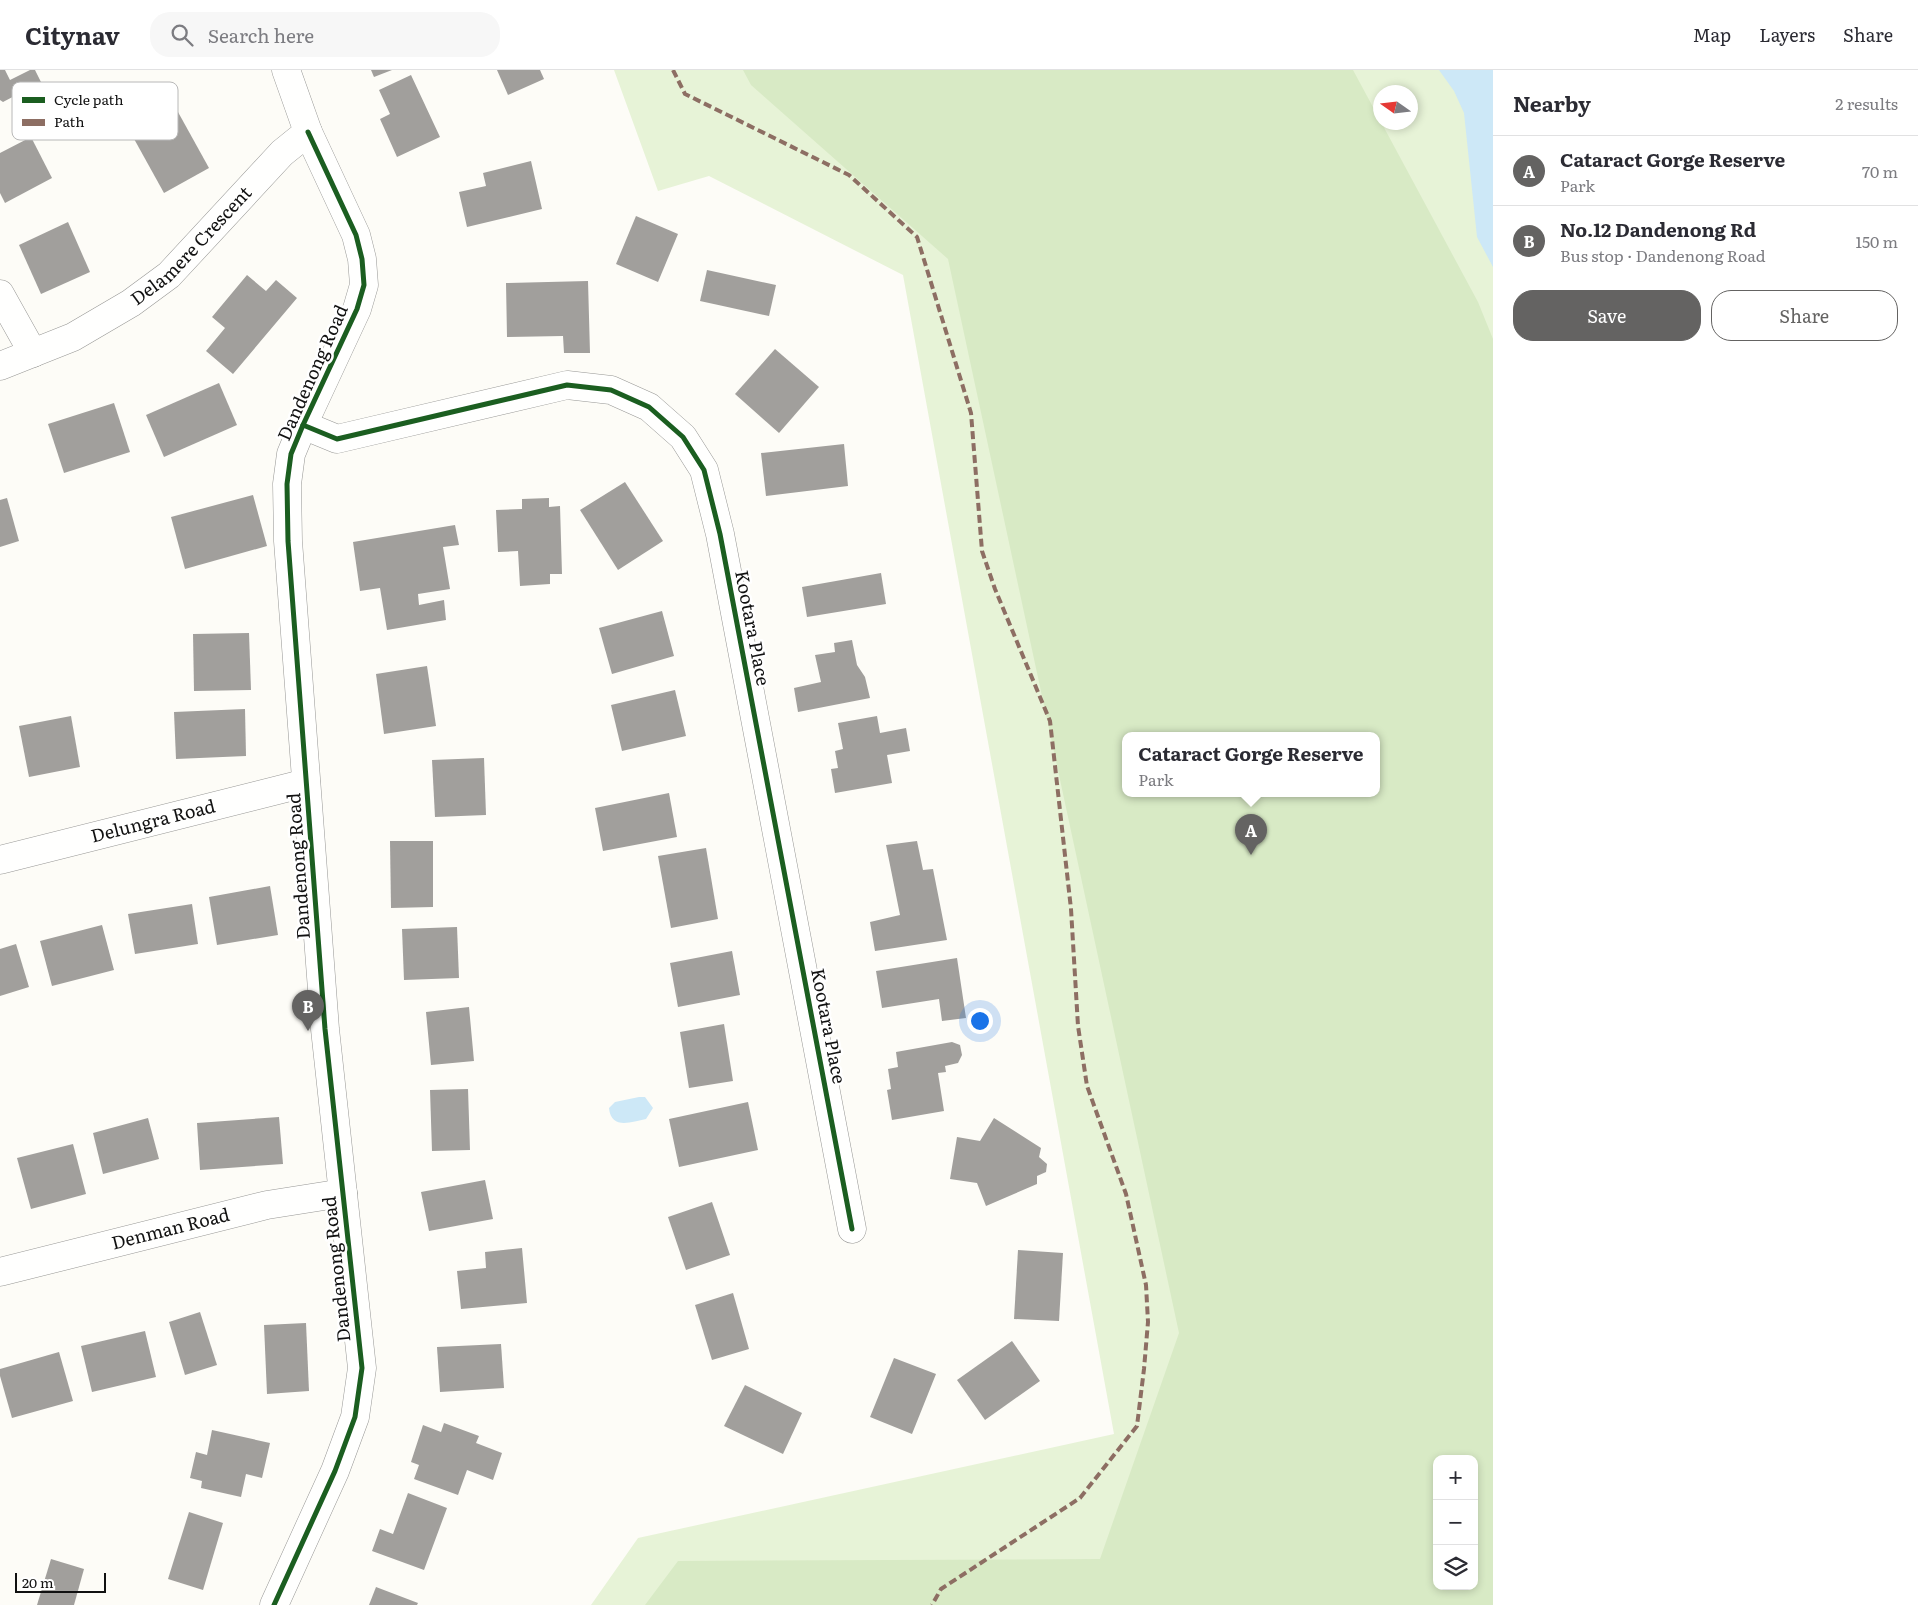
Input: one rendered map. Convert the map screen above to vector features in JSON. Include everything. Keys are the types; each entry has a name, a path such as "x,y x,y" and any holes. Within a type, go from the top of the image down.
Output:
{"street":[{"path":"286,70 308,132"},
{"name":"Delamere Crescent","path":"0,366 33,354 81,332 131,303 169,275 282,153 308,132"},
{"name":"Dandenong Road","path":"274,1605 335,1471 355,1417 362,1368 325,1029 288,541 287,484 291,454 357,309 364,285 362,259 356,235 308,132"},
{"path":"0,294 33,354"},
{"name":"Kootara Place","path":"303,425 337,439 567,385 611,390 650,408 683,437 704,470 720,534 852,1229"},
{"name":"Delungra Road","path":"0,860 306,783"},
{"name":"Denman Road","path":"0,1272 267,1205 342,1193"}],"green space":[{"path":"614,70 1493,70 1493,1605 591,1605 638,1538 1114,1434 903,275 709,176 658,191"},
{"path":"743,70 1353,70 1373,107 1373,130 1385,130 1478,302 1493,339 1493,1605 645,1605 678,1561 1100,1559 1179,1333 948,259 751,85"}],"water":[{"path":"1439,70 1493,70 1493,267 1477,237 1464,113 1454,91"},
{"path":"645,1097 653,1108 646,1119 623,1123 614,1119 609,1108 615,1102"}],"building":[{"path":"0,70 5,70 10,80 30,70 35,70 41,82 12,82 12,97 3,102 0,100"},
{"path":"371,70 392,70 374,77"},
{"path":"497,70 540,70 544,79 508,95"},
{"path":"411,75 440,137 397,157 380,119 390,114 379,90"},
{"path":"178,112 209,168 164,193 135,140 178,140"},
{"path":"25,140 33,140 52,178 5,203 0,193 0,153"},
{"path":"531,161 542,209 467,227 459,192 486,186 483,173"},
{"path":"636,216 678,234 658,282 616,264"},
{"path":"68,222 90,272 41,294 19,245"},
{"path":"707,270 776,285 769,316 700,301"},
{"path":"247,275 266,291 276,280 297,298 233,374 206,351 225,328 212,317"},
{"path":"588,281 590,353 564,353 563,336 507,337 506,283"},
{"path":"775,349 819,387 779,433 735,394"},
{"path":"219,383 237,425 164,457 146,415"},
{"path":"114,403 130,452 64,473 48,424"},
{"path":"844,444 848,486 766,496 761,453"},
{"path":"625,482 663,541 618,570 580,510"},
{"path":"253,495 267,546 185,569 171,517"},
{"path":"7,498 19,541 0,547 0,500"},
{"path":"549,498 549,507 560,506 562,574 550,574 550,584 520,586 518,551 498,552 496,510 522,509 522,499"},
{"path":"455,525 459,545 443,547 450,589 418,594 419,605 444,600 446,620 387,630 380,588 360,591 353,542"},
{"path":"881,573 886,604 807,617 802,587"},
{"path":"662,611 674,656 612,674 599,628"},
{"path":"249,633 251,690 194,691 193,634"},
{"path":"852,640 857,665 865,677 870,698 798,712 794,688 821,682 815,655 835,652 834,643"},
{"path":"427,666 436,726 384,734 376,674"},
{"path":"675,690 686,736 622,751 611,705"},
{"path":"245,709 246,756 176,759 174,712"},
{"path":"71,716 80,767 29,777 19,726"},
{"path":"877,716 880,733 906,728 910,751 887,755 892,783 835,793 831,769 838,768 835,751 843,749 838,723"},
{"path":"484,758 486,815 435,817 432,760"},
{"path":"669,793 677,837 603,851 595,808"},
{"path":"390,841 433,841 433,907 391,908"},
{"path":"917,841 923,870 933,869 947,940 875,951 870,922 900,915 886,845"},
{"path":"706,848 718,919 671,928 658,856"},
{"path":"270,886 278,935 217,945 209,897"},
{"path":"192,904 198,944 135,954 128,914"},
{"path":"102,925 114,970 52,986 40,941"},
{"path":"457,927 459,978 404,980 402,929"},
{"path":"16,944 29,987 0,996 0,949"},
{"path":"732,951 740,995 678,1007 670,963"},
{"path":"957,958 966,1018 942,1021 939,999 882,1008 876,971"},
{"path":"469,1007 474,1061 431,1065 426,1012"},
{"path":"724,1024 733,1081 689,1088 680,1032"},
{"path":"952,1042 960,1045 962,1055 958,1063 945,1066 946,1072 938,1073 944,1111 892,1120 887,1090 891,1089 888,1069 898,1067 896,1052"},
{"path":"468,1089 470,1150 432,1151 430,1090"},
{"path":"748,1102 758,1150 679,1167 669,1119"},
{"path":"279,1117 283,1164 200,1170 197,1123"},
{"path":"148,1118 159,1159 103,1174 93,1133"},
{"path":"994,1118 1041,1148 1039,1157 1047,1164 1046,1172 1037,1176 1037,1184 986,1206 977,1183 950,1179 957,1137 980,1141"},
{"path":"73,1144 86,1194 31,1209 17,1158"},
{"path":"485,1180 493,1219 429,1231 421,1192"},
{"path":"712,1202 730,1255 686,1270 668,1217"},
{"path":"522,1248 527,1303 461,1309 457,1271 486,1268 485,1252"},
{"path":"1018,1250 1063,1253 1059,1321 1014,1319"},
{"path":"733,1293 749,1349 712,1360 695,1305"},
{"path":"200,1312 217,1365 185,1375 169,1322"},
{"path":"306,1323 309,1391 267,1394 264,1325"},
{"path":"145,1331 156,1377 92,1392 81,1346"},
{"path":"1012,1341 1040,1381 985,1420 957,1380"},
{"path":"501,1344 504,1388 440,1392 437,1347"},
{"path":"59,1352 73,1401 12,1418 0,1376 0,1369"},
{"path":"894,1358 936,1374 912,1434 870,1417"},
{"path":"745,1385 802,1413 783,1454 724,1426"},
{"path":"444,1423 479,1436 476,1443 502,1453 493,1480 467,1470 458,1495 414,1479 419,1465 411,1462 423,1425 441,1432"},
{"path":"212,1430 270,1443 262,1478 246,1474 241,1497 201,1488 202,1481 190,1478 196,1452 207,1455"},
{"path":"408,1493 447,1508 424,1570 372,1551 380,1529 393,1534"},
{"path":"189,1512 223,1523 203,1590 168,1579"},
{"path":"51,1559 84,1569 74,1605 37,1605"},
{"path":"376,1587 418,1603 417,1605 369,1605"}],"marked path":[{"path":"673,70 685,94 849,175 917,237 971,413 982,551 995,589 1050,721 1071,909 1078,1026 1087,1086 1126,1194 1146,1285 1148,1322 1137,1426 1080,1498 941,1589 932,1605"}],"cycle path":[{"path":"274,1605 335,1471 355,1417 362,1368 325,1029 288,541 287,484 291,454 357,309 364,285 362,259 356,235 308,132"},
{"path":"303,425 337,439 567,385 611,390 649,407 683,437 704,470 720,534 852,1229"}],"place":[{"name":"Cataract Gorge Reserve","path":"1251,855"},
{"name":"No.12 Dandenong Rd","path":"308,1031"}]}
